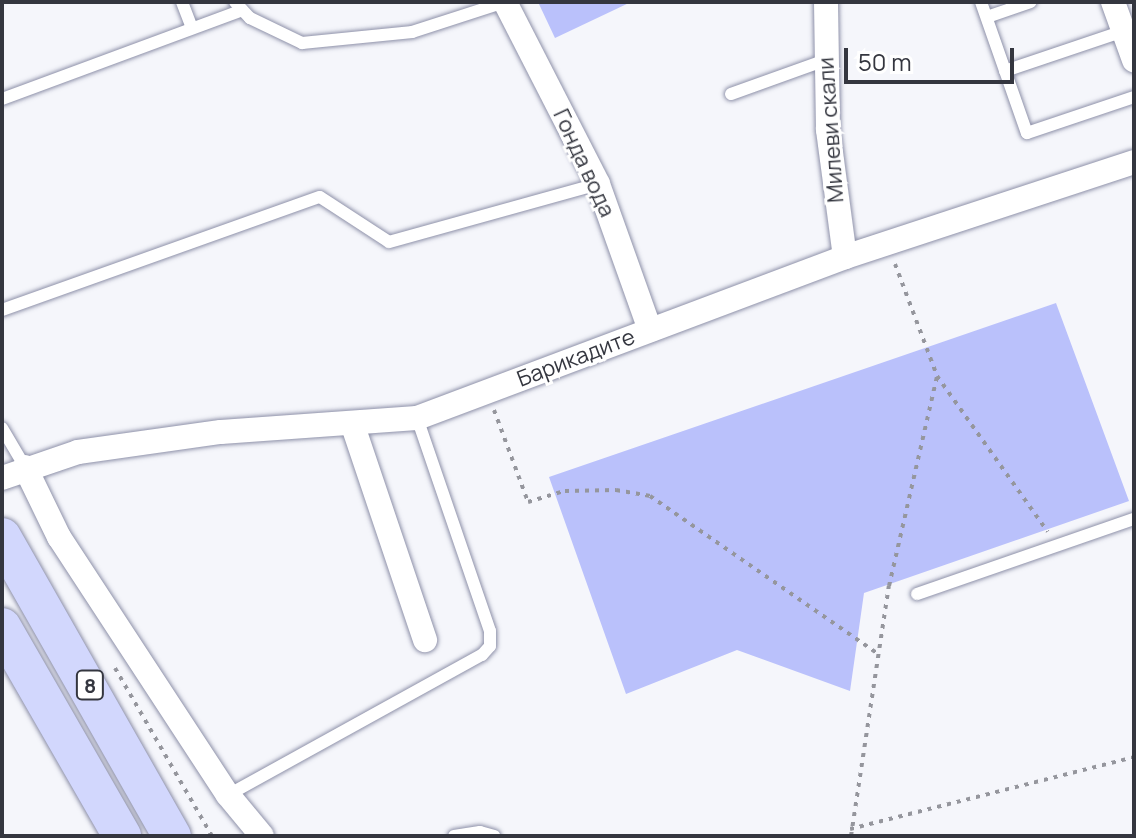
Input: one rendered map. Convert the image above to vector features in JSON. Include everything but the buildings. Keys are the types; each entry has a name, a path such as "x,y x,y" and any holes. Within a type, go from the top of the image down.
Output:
{"main road":[{"name":"8","path":"2,537 172,836"},
{"name":"8","path":"2,627 122,836"}],"street":[{"name":"Гонда вода","path":"505,2 598,184 650,330"},
{"name":"Милеви скали","path":"826,2 834,198 845,257"},
{"path":"1113,2 1134,60"},
{"name":"Барикадите","path":"2,478 25,467 78,452 221,432 353,426 417,418 845,257 1134,162"},
{"path":"353,426 425,640"},
{"path":"25,467 59,537 228,795 262,836"}],"lane":[{"path":"182,2 192,28"},
{"path":"2,99 192,28 238,6 302,43 412,32 505,2"},
{"path":"981,2 1027,133 1134,97"},
{"path":"987,17 1031,2"},
{"path":"1005,71 1124,31"},
{"path":"731,94 826,60"},
{"path":"2,310 320,197 389,242 598,184"},
{"path":"228,795 482,655 490,646 490,631 417,418"},
{"path":"2,428 25,467"},
{"path":"917,594 1134,519"},
{"path":"454,836 480,832 494,836"}],"path":[{"path":"887,243 937,376 1058,545"},
{"path":"851,836 877,653 937,376"},
{"path":"487,391 528,502 565,491 616,490 650,496 877,653"},
{"path":"850,829 1134,757"}],"shaded area":[{"path":"538,2 631,2 555,38"},
{"path":"1056,303 1129,501 864,593 850,691 737,650 626,694 549,477"}]}
